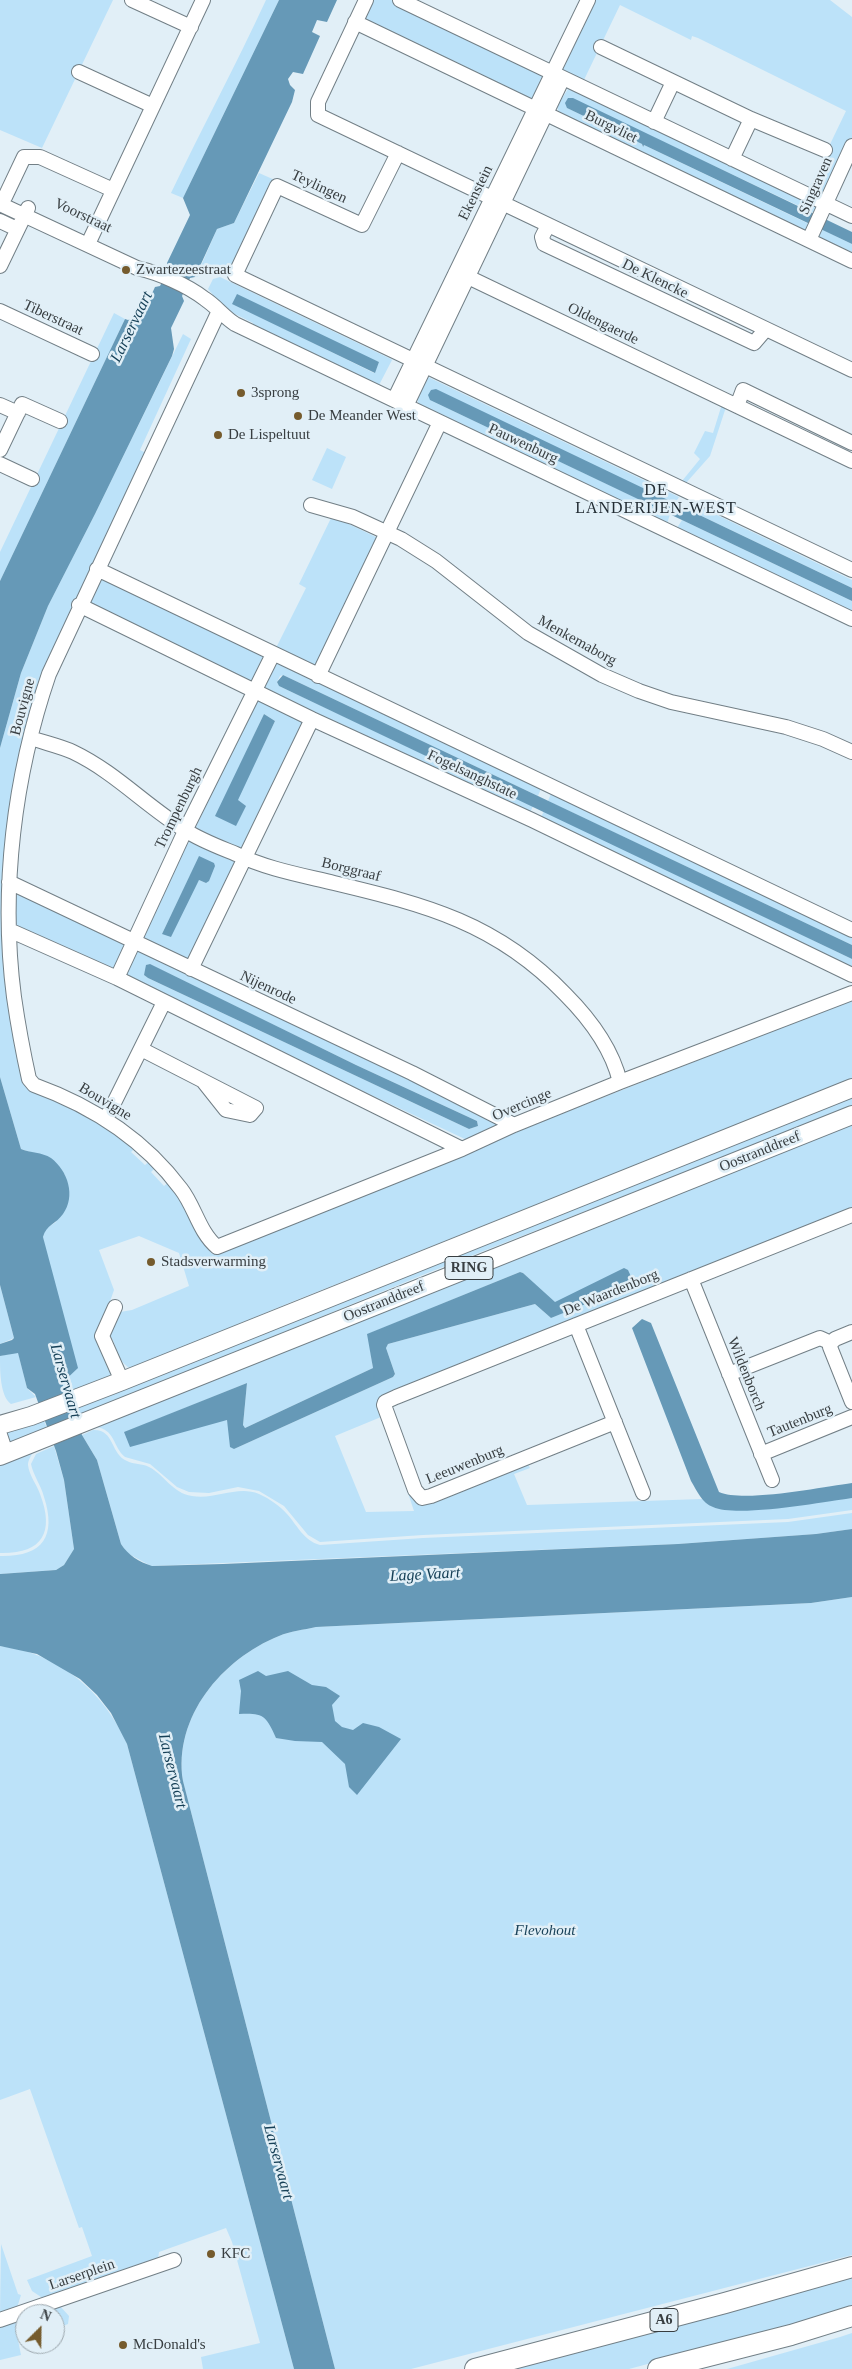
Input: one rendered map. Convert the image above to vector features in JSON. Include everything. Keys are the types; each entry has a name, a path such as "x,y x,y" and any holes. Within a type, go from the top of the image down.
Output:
{"highway":[{"name":"A6","path":"475,2369 725,2303 852,2267"},
{"path":"658,2369 791,2335 852,2316"}],"main road":[{"name":"Oostranddreef","path":"0,1425 31,1416 122,1381 852,1088"},
{"name":"Oostranddreef","path":"3,1454 852,1115"}],"street":[{"path":"132,0 191,27"},
{"path":"90,241 203,0"},
{"path":"366,0 318,102 318,115 497,201"},
{"name":"Burgvliet","path":"400,0 732,159 823,207 852,216"},
{"name":"Ekenstein","path":"400,403 558,76 588,0"},
{"name":"Burgvliet","path":"355,22 540,111 811,235 852,261"},
{"path":"601,48 751,119 825,150"},
{"path":"79,72 154,106"},
{"path":"654,122 673,82"},
{"path":"732,159 751,119"},
{"name":"Singraven","path":"811,235 852,146"},
{"name":"Teylingen","path":"235,275 277,186 362,226 398,152"},
{"path":"2,198 24,157 40,157 114,190"},
{"name":"Voorstraat","path":"2,198 26,212 141,262 150,271 187,288"},
{"name":"De Klencke","path":"497,201 852,370"},
{"path":"0,266 26,212"},
{"path":"0,221 18,229"},
{"name":"Pauwenburg","path":"235,275 852,570"},
{"name":"Oldengaerde","path":"461,275 852,461"},
{"name":"Pauwenburg","path":"187,288 206,299 235,324 852,619"},
{"name":"Tiberstraat","path":"0,311 92,354"},
{"name":"Bouvigne","path":"208,1239 182,1190 135,1141 106,1119 72,1100 34,1085 29,1079 13,995 9,930 9,882 13,830 31,738 49,674 79,605 218,311"},
{"path":"737,406 743,390 852,443"},
{"path":"0,450 22,404 60,421"},
{"path":"0,405 18,413"},
{"path":"318,676 440,422"},
{"path":"0,464 32,479"},
{"name":"Menkemaborg","path":"311,505 353,517 387,533 436,561 528,633 602,675 671,702 786,727 823,739 852,752"},
{"name":"Fogelsanghstate","path":"97,569 852,930"},
{"name":"Fogelsanghstate","path":"79,605 312,719 532,820 852,975"},
{"name":"Trompenburgh","path":"117,978 186,831 273,654"},
{"path":"191,969 312,719"},
{"name":"Borggraaf","path":"31,738 73,752 111,774 186,831 244,858 277,869 407,900 489,934 522,955 548,976 577,1006 604,1043 617,1070 620,1082"},
{"name":"Nijenrode","path":"9,882 412,1073 514,1125"},
{"path":"9,930 117,978 462,1149"},
{"name":"Overcinge","path":"208,1239 216,1247 462,1149 514,1125 620,1082 852,993"},
{"path":"106,1119 164,1002"},
{"path":"140,1049 203,1081"},
{"name":"De Waardenborg","path":"384,1404 392,1399 852,1215"},
{"name":"Wildenborch","path":"691,1279 772,1480"},
{"path":"115,1307 102,1336 122,1381"},
{"path":"576,1325 643,1493"},
{"path":"729,1374 820,1338 831,1343 852,1332"},
{"name":"Tautenburg","path":"831,1343 830,1348 852,1402"},
{"name":"Leeuwenburg","path":"384,1404 384,1412 415,1490 422,1498 614,1422"},
{"name":"Tautenburg","path":"761,1454 852,1418"},
{"path":"0,1435 3,1454"},
{"name":"Larserplein","path":"0,2320 174,2260"}],"green space":[{"path":"0,0 113,0 42,148 0,130"},
{"path":"266,0 279,0 183,198 171,193 243,48"},
{"path":"370,0 391,0 547,73 533,102 361,19"},
{"path":"592,0 830,0 852,17 852,138 824,195 809,188 846,111 698,38 692,36 691,40 620,5 583,82 560,72"},
{"path":"568,89 591,98 794,196 818,205 814,213 570,98 567,108 642,144 642,147 644,145 809,224 807,232 559,113 557,106"},
{"path":"259,173 277,181 230,271 219,269 196,277 217,229 234,223"},
{"path":"821,229 852,244 852,252 830,242 825,244 817,237"},
{"path":"220,277 391,359 378,387 252,327 253,323 225,309 208,289 213,279","holes":["232,303 379,362 374,373"]},
{"path":"114,313 125,319 0,581 0,552"},
{"path":"183,334 191,339 140,450 148,454 66,621 6,857 29,1087 61,1099 137,1146 131,1152 145,1165 151,1160 157,1166 151,1172 164,1186 170,1181 212,1254 451,1157 852,1000 852,1079 289,1303 131,1369 122,1361 108,1333 120,1312 132,1310 189,1286 179,1253 139,1236 99,1250 114,1290 98,1336 112,1371 109,1378 66,1394 62,1383 43,1237 45,1229 56,1222 65,1175 50,1158 21,1149 0,1077 0,748 21,673 48,606"},
{"path":"428,377 679,497 675,504 430,400 670,514 667,524 419,406 417,398"},
{"path":"722,404 726,407 710,456 686,483 682,481 700,459 694,453 705,431 713,433"},
{"path":"327,448 346,457 332,489 312,480"},
{"path":"690,502 852,580 852,588 687,509"},
{"path":"332,516 378,538 317,667 276,648 306,588 299,584"},
{"path":"682,520 852,601 852,614 677,528"},
{"path":"103,578 261,651 265,658 252,683 89,605 98,579"},
{"path":"279,660 542,786 538,796 283,675 280,676 277,682 279,686 533,806 528,817 262,689 274,662"},
{"path":"260,698 303,719 303,726 242,852 195,829 254,703","holes":["264,714 275,721 237,800 216,816"]},
{"path":"552,791 852,934 852,945 548,801"},
{"path":"544,811 852,959 852,971 538,823"},
{"path":"193,839 234,859 237,863 188,963 143,940 143,934 186,845","holes":["199,857 206,883 199,880 162,934"]},
{"path":"22,894 125,943 126,950 114,974 14,928 14,896"},
{"path":"141,950 506,1124 467,1140 126,980 126,971 129,963 137,952","holes":["149,964 356,1065 477,1121 478,1126 469,1129 148,978 144,975"]},
{"path":"852,1095 852,1106 840,1111 425,1274 75,1418 71,1408"},
{"path":"852,1122 852,1210 378,1401 377,1406 381,1417 335,1436 366,1512 414,1511 408,1493 412,1492 413,1497 527,1462 530,1468 514,1474 527,1505 702,1499 713,1507 762,1509 852,1498 852,1510 788,1519 423,1535 320,1542 308,1535 284,1506 259,1491 238,1487 209,1493 189,1492 177,1487 150,1464 125,1457 107,1431 96,1427","holes":["520,1272 553,1303 634,1284 551,1318 535,1304 388,1344 386,1348 395,1374 393,1377 234,1449 227,1420 123,1433 247,1383 243,1425 245,1428 373,1368 368,1334"]},
{"path":"0,1285 14,1338 0,1344"},
{"path":"18,1352 27,1388 36,1397 11,1404 7,1400 3,1389 0,1356"},
{"path":"42,1417 48,1430 10,1445 6,1429"},
{"path":"93,1430 105,1433 122,1458 155,1470 174,1488 185,1494 201,1497 243,1491 263,1496 284,1511 305,1536 320,1545 423,1538 788,1522 852,1513 852,1529 816,1534 678,1544 151,1566 127,1553 121,1544 97,1460 82,1435"},
{"path":"54,1446 64,1480 74,1549 64,1565 56,1570 0,1574 0,1556 26,1553 43,1542 47,1534 49,1523 48,1511 31,1464 36,1454"},
{"path":"34,1451 28,1465 44,1508 45,1530 35,1545 26,1550 0,1553 0,1462"},
{"name":"Flevohout","path":"852,1597 852,2255 411,2369 335,2369 183,1781 182,1757 186,1735 194,1713 206,1693 221,1675 258,1646 283,1634 316,1627 811,1603"},
{"path":"0,1646 21,1650 41,1657 60,1666 77,1678 106,1707 127,1744 294,2369 203,2369 201,2357 260,2343 232,2242 226,2228 159,2252 158,2259 44,2299 32,2291 27,2280 92,2256 82,2227 79,2228 30,2089 0,2100"},
{"path":"1,2244 18,2294 21,2295 18,2304 15,2304 15,2309 0,2314"},
{"path":"852,2274 852,2309 629,2369 501,2369"},
{"path":"65,2312 69,2316 68,2324 65,2325"},
{"path":"15,2321 15,2354 21,2355 0,2360 0,2326"},
{"path":"852,2333 852,2369 727,2369 840,2337"}],"water":[{"name":"Larservaart","path":"279,0 337,0 327,22 317,20 312,32 320,36 303,74 293,72 288,79 290,85 295,90 292,102 234,223 217,229 195,277 190,278 182,296 184,301 171,328 174,349 172,356 48,606 21,673 0,748 0,581 125,319 128,320 142,315 155,287 160,286 169,268 167,263 190,215 183,198"},
{"path":"568,98 573,98 852,232 852,244 644,145 643,147 642,144 567,108 565,103"},
{"path":"237,294 379,362 375,373 232,304"},
{"path":"436,389 852,588 852,601 430,400 428,395 431,390"},
{"path":"283,675 852,945 852,959 279,686 277,682"},
{"path":"264,714 275,721 238,800 246,806 236,826 215,816"},
{"path":"199,856 214,863 215,866 209,881 206,883 199,880 171,937 162,934"},
{"path":"150,964 356,1065 477,1121 478,1126 469,1129 148,978 144,975 146,965"},
{"path":"0,1077 21,1149 51,1158 62,1170 68,1184 69,1199 67,1207 63,1214 46,1230 43,1237 78,1368 62,1383 82,1435 97,1460 121,1544 130,1555 138,1560 152,1566 223,1564 678,1544 816,1534 852,1529 852,1597 811,1603 316,1627 283,1634 258,1646 221,1675 206,1693 194,1713 186,1735 182,1757 183,1781 335,2369 294,2369 127,1744 111,1713 97,1695 80,1679 37,1654 0,1646 0,1574 56,1570 64,1565 74,1549 64,1480 56,1451 35,1394 27,1388 18,1353 0,1356 0,1344 14,1338 0,1285"},
{"path":"624,1268 628,1270 634,1283 633,1285 551,1318 535,1304 388,1344 386,1348 395,1374 393,1377 234,1449 230,1447 227,1420 130,1447 124,1432 247,1383 243,1425 245,1428 373,1368 367,1334 520,1272 555,1302"},
{"path":"642,1319 651,1323 719,1492 746,1496 764,1495 852,1483 852,1498 781,1508 741,1511 725,1510 706,1503 691,1481 632,1328"},
{"path":"258,1671 266,1676 288,1671 312,1685 326,1687 340,1696 332,1705 335,1721 342,1727 353,1730 363,1723 379,1727 401,1739 357,1795 349,1787 345,1764 322,1742 276,1738 263,1717 254,1714 239,1714 241,1691 239,1680"}],"place":[{"name":"Zwartezeestraat","path":"126,270"},
{"name":"3sprong","path":"241,393"},
{"name":"De Meander West","path":"298,416"},
{"name":"De Lispeltuut","path":"218,435"},
{"name":"Stadsverwarming","path":"151,1262"},
{"name":"KFC","path":"211,2254"},
{"name":"McDonald's","path":"123,2345"}],"district":[{"name":"DE LANDERIJEN-WEST","path":"656,500"}],"water label":[{"name":"Lage Vaart","path":"425,1575"}]}
